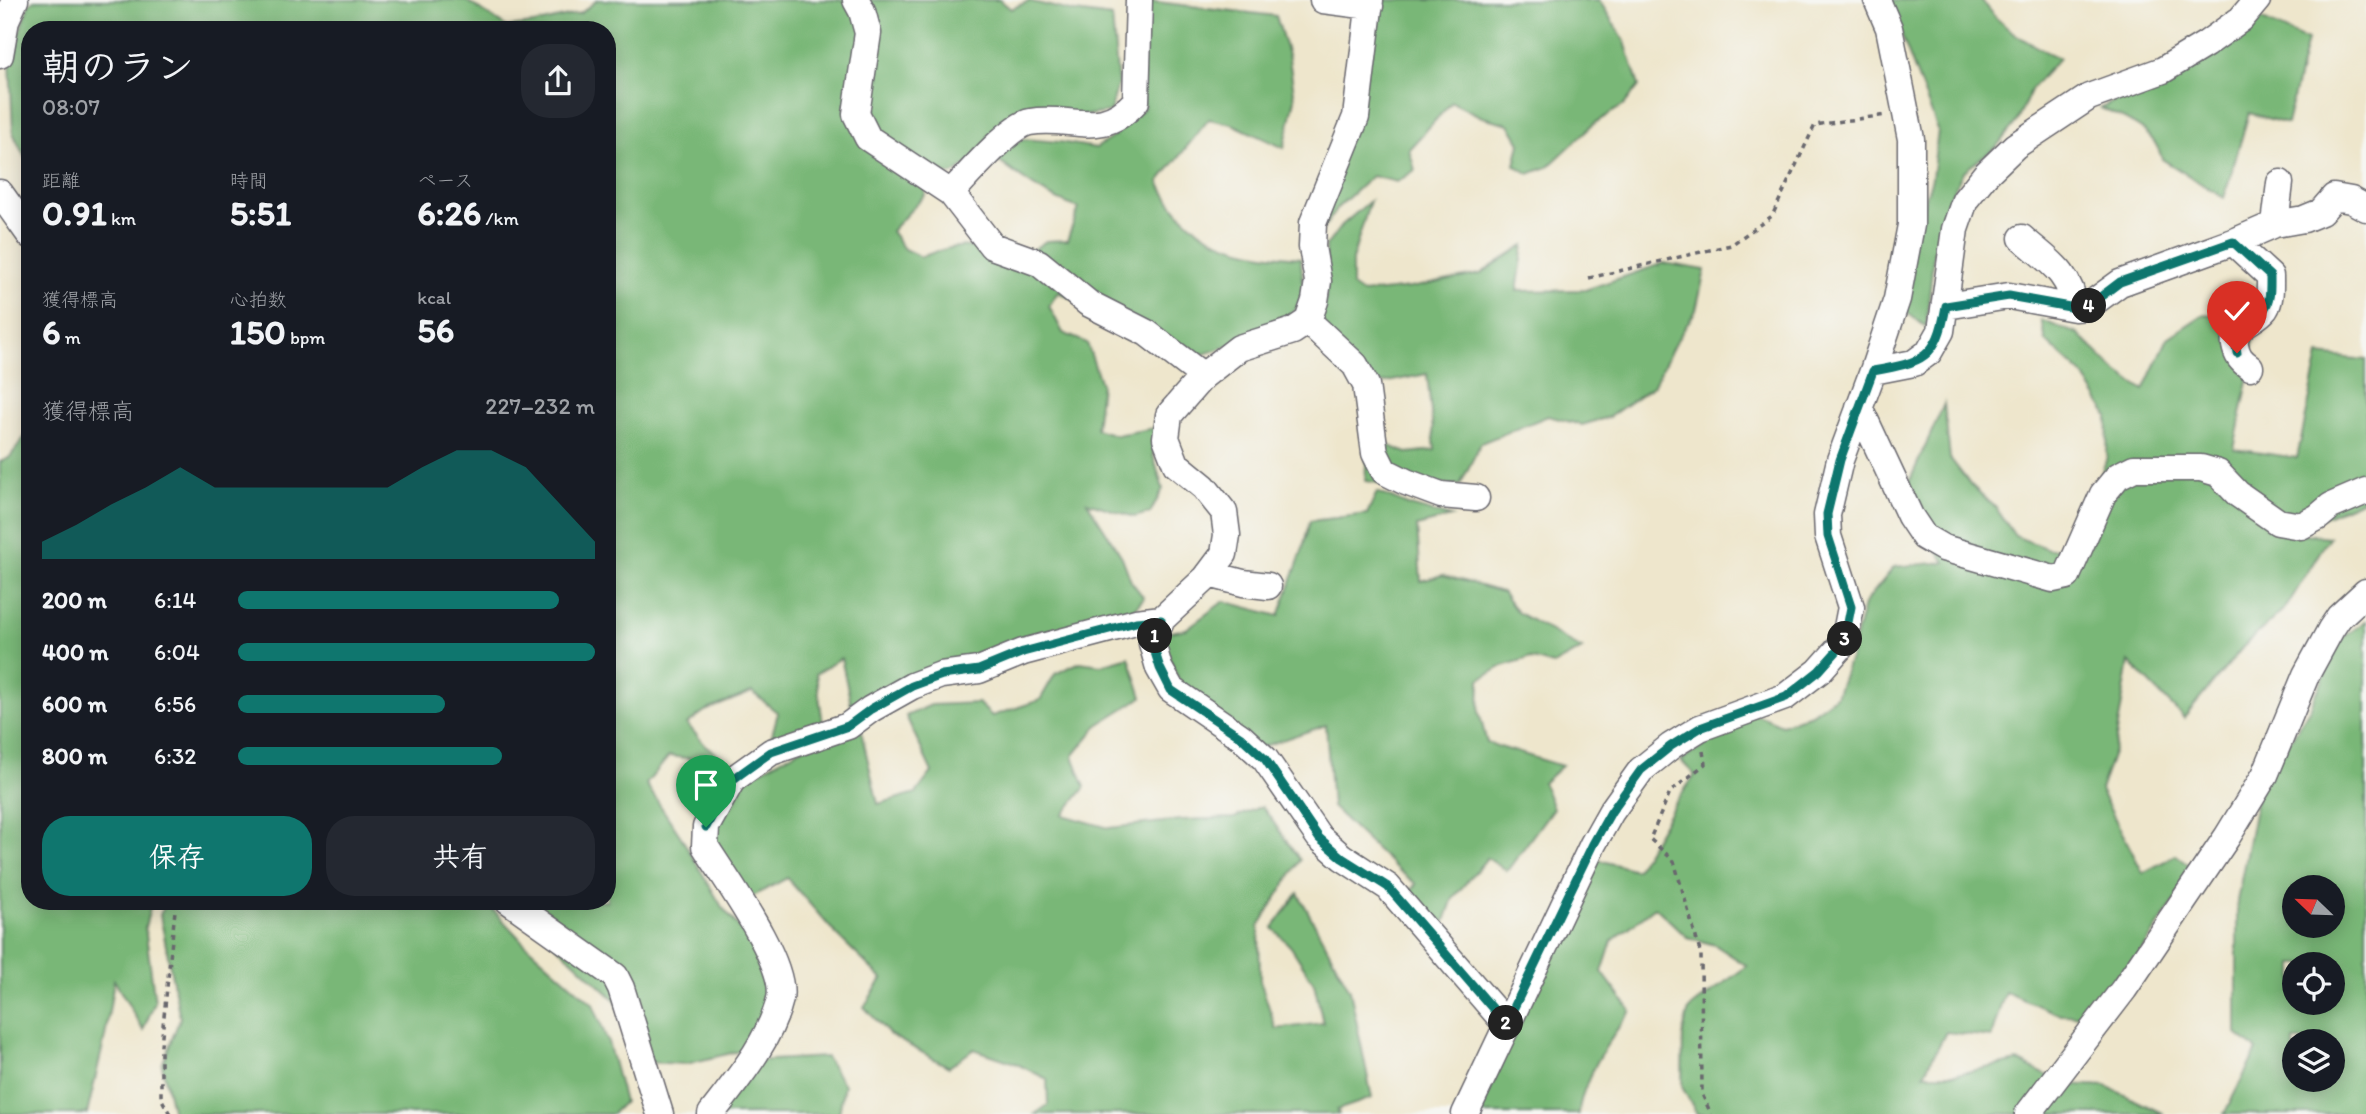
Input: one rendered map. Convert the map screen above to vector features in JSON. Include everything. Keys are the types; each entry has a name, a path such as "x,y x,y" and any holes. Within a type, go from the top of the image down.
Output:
{"street":[{"path":"0,55 6,19 15,0"},
{"path":"856,0 868,33 856,114 868,138 951,193 992,246 1039,263 1088,303 1147,333 1203,376"},
{"path":"951,193 1004,138 1028,121 1097,124 1124,115 1136,101 1139,0"},
{"path":"1323,0 1370,3 1356,117 1313,223 1312,247 1318,281 1315,300 1308,321 1293,331 1239,348 1203,376 1169,415 1166,438 1176,464 1204,487 1224,512 1227,535 1224,554 1209,574 1161,620 1152,643 1171,690 1241,737 1265,759 1319,838 1342,858 1388,887 1506,1024"},
{"path":"1465,1114 1506,1024 1611,812 1641,770 1671,746 1700,728 1786,697 1819,671 1844,643 1851,607 1828,536 1827,514 1840,460 1896,299 1911,225 1911,139 1889,28 1877,0"},
{"path":"1873,371 1914,363 1929,352 1941,331 1955,229 1965,200 1985,175 2015,146 2089,97 2162,70 2206,44 2241,19 2257,0"},
{"path":"2274,224 2280,183"},
{"path":"0,193 21,222"},
{"path":"1946,306 2009,296 2075,308 2087,307 2120,282 2233,242 2274,224 2304,219 2321,212 2334,197 2351,200 2366,208"},
{"path":"2022,239 2060,271 2072,289 2075,308"},
{"path":"2233,242 2270,276 2270,293 2266,308 2237,330 2234,340 2240,361 2250,367"},
{"path":"1308,321 1355,365 1366,384 1375,453 1384,471 1441,495 1476,498"},
{"path":"1859,407 1910,516 1924,537 1943,548 2053,579 2067,576 2103,494 2118,476 2134,467 2201,468 2218,473 2238,494 2278,522 2301,526 2331,506 2366,491"},
{"path":"1209,574 1268,586"},
{"path":"2028,1114 2124,989 2227,837 2265,775 2306,675 2331,629 2339,617 2366,592"},
{"path":"711,1114 759,1051 781,998 779,976 766,944 705,846 706,827 732,780 771,752 848,726 871,709 912,686 942,675 979,670 1023,652 1136,622 1161,620"},
{"path":"522,910 615,976 660,1114"}],"path":[{"path":"1589,278 1731,245 1772,216 1815,125 1906,112"},
{"path":"1700,728 1705,764 1670,792 1650,839 1674,861 1701,955 1702,1094 1711,1114"},
{"path":"170,1114 161,1097 160,1045 175,910"}],"green space":[{"path":"34,0 465,0 498,21 23,21 29,4"},
{"path":"597,0 1000,0 1011,9 1029,1 1112,17 1118,84 1110,112 1028,123 953,174 928,174 925,195 891,231 904,249 921,257 948,248 968,247 978,248 1014,262 1046,241 1067,240 1079,208 1043,192 989,154 1024,139 1096,148 1113,137 1144,108 1139,0 1276,16 1289,58 1295,99 1284,148 1232,124 1209,119 1159,182 1184,218 1218,241 1257,253 1301,258 1304,288 1297,308 1286,319 1256,336 1194,357 1058,292 1049,306 1063,333 1087,343 1101,384 1096,429 1116,435 1155,428 1153,455 1163,489 1150,513 1134,517 1087,502 1122,557 1131,581 1144,598 1115,630 891,690 851,704 841,658 816,674 823,724 768,749 778,713 752,692 705,711 687,724 705,745 737,768 715,786 693,759 669,756 646,784 722,907 757,949 775,989 761,1046 686,1064 643,1062 615,1000 523,910 616,910 616,21 547,21 581,13"},
{"path":"1377,0 1599,0 1625,42 1639,86 1624,105 1595,123 1548,167 1529,174 1515,165 1520,143 1509,124 1482,117 1452,102 1409,149 1415,170 1397,182 1372,176 1336,209 1323,230"},
{"path":"1888,0 1981,0 1997,19 2016,34 2059,58 2032,88 2017,121 1997,146 1963,172 1945,206 1934,250 1926,327 1906,312 1911,246 1932,178 1938,130"},
{"path":"2252,15 2307,40 2287,124 2249,113 2224,198 2162,159 2153,140 2138,127 2101,108 2172,73"},
{"path":"21,28 21,149 13,133 10,61"},
{"path":"1370,201 1352,260 1352,286 1362,293 1410,288 1480,274 1524,245 1517,291 1585,290 1664,263 1705,270 1696,310 1653,386 1609,417 1582,425 1548,416 1481,443 1460,485 1386,484 1365,481 1367,450 1385,444 1407,453 1435,450 1427,374 1363,387 1318,319 1326,298 1326,246 1341,226"},
{"path":"2204,314 2255,320 2250,371 2234,449 2297,458 2319,355 2366,360 2366,499 2289,532 2329,537 2287,606 2243,647 2184,718 2129,662 2114,750 2100,790 2143,873 2176,855 2195,869 2100,1016 2061,1015 2005,992 1991,1037 1946,1032 1924,1074 1957,1074 2018,1061 2064,1084 2106,1086 2164,1114 1697,1114 1682,1087 1683,1032 1689,1009 1747,966 1715,945 1687,937 1655,907 1612,941 1602,972 1631,1011 1606,1046 1591,1074 1579,1114 1465,1114 1595,859 1636,870 1695,775 1681,761 1753,713 1782,725 1811,714 1836,696 1850,658 1864,604 1894,567 1945,562 1902,498 1944,404 1950,458 1970,484 1995,507 2015,536 2048,549 2077,548 2107,457 2108,416 2083,375 2046,341 2041,320 2078,334 2116,371 2144,390 2168,338"},
{"path":"21,442 21,910 150,910 145,927 155,1002 143,1030 114,980 105,1037 87,1114 0,1114 0,462 9,458"},
{"path":"1377,492 1410,506 1451,517 1417,526 1421,581 1443,575 1502,592 1517,612 1582,649 1553,665 1529,658 1503,666 1480,679 1479,712 1487,743 1562,766 1543,783 1553,808 1507,871 1487,858 1453,898 1436,947 1396,903 1416,884 1332,807 1326,725 1253,750 1191,709 1159,634 1186,629 1224,601 1279,616 1310,521 1367,514"},
{"path":"2366,621 2366,1114 2224,1114 2257,1050 2237,1034 2237,901 2258,792 2310,708 2341,639"},
{"path":"1129,657 1142,697 1099,724 1073,756 1085,787 1063,815 1109,828 1180,820 1234,818 1262,806 1300,860 1259,926 1260,980 1276,1029 1323,1023 1314,983 1291,947 1273,928 1298,893 1350,990 1372,1098 1337,1110 1339,1114 1035,1114 1048,1105 1047,1079 1015,1063 974,1049 949,1067 890,1035 864,1007 882,979 836,934 787,878 736,905 711,861 715,808 750,776 858,718 878,804 916,793 932,772 906,716 931,705 978,703 992,716 1040,700 1055,674 1080,662 1101,665"},
{"path":"162,910 493,910 523,942 593,1004 608,1042 624,1102 612,1114 173,1114 162,1065 180,1018 160,915"},
{"path":"826,1057 844,1085 839,1114 717,1114 752,1061"}],"route":[{"path":"706,827 732,780 771,752 848,726 871,709 912,686 942,675 979,670 1023,652 1136,622 1161,620 1152,643 1171,690 1241,737 1265,759 1319,838 1342,858 1388,887 1506,1024 1593,844 1611,812 1641,770 1671,746 1700,728 1786,697 1819,671 1844,643 1851,607 1828,536 1827,514 1840,460 1873,371 1914,363 1929,352 1941,331 1946,306 2009,296 2075,308 2087,307 2120,282 2233,242 2270,276 2270,293 2266,308 2237,330 2234,340 2237,353"}]}
